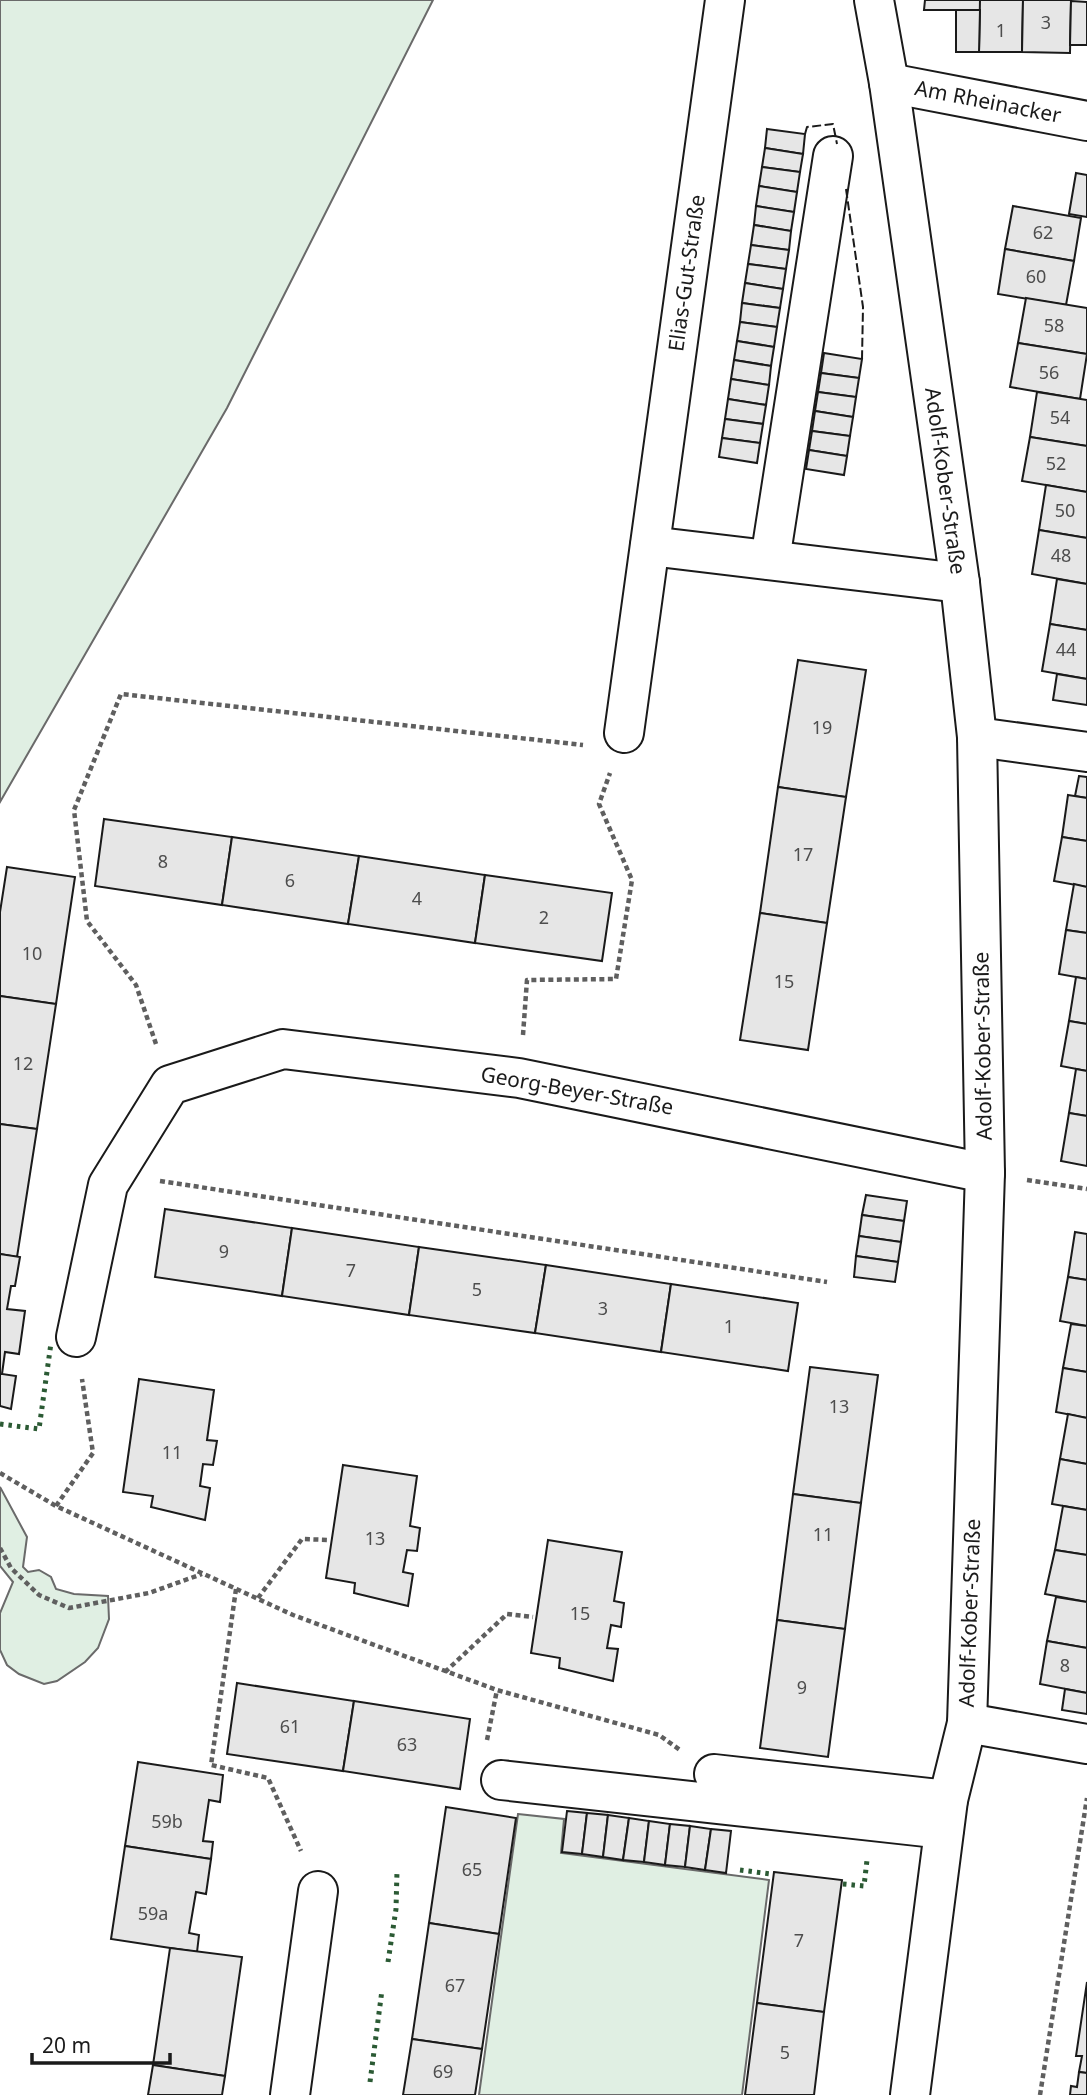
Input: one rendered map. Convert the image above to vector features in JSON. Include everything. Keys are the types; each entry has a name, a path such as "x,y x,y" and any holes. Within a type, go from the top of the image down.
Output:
{"street":[{"name":"Elias-Gut-Straße","path":"624,733 724,0"},
{"name":"Adolf-Kober-Straße","path":"874,0 889,83 960,583 977,737 985,1173 967,1723 946,1814 910,2095"},
{"name":"Am Rheinacker","path":"889,83 1087,121"},
{"path":"770,560 833,156"},
{"path":"650,546 960,583"},
{"path":"977,737 1087,752"},
{"name":"Georg-Beyer-Straße","path":"170,1085 282,1049 519,1077 985,1173"},
{"path":"76,1336 108,1185 170,1085"},
{"path":"967,1723 1087,1744"},
{"path":"715,1774 946,1814"},
{"path":"501,1780 946,1814"},
{"path":"290,2095 318,1891"}],"path":[{"path":"170,1085 136,985 87,921 74,810 121,694 583,745 624,733"},
{"path":"519,1077 527,980 616,979 632,880 599,804 624,733"},
{"path":"985,1173 1087,1189"},
{"path":"115,1174 827,1282"},
{"path":"56,1506 93,1453 76,1336"},
{"path":"0,1473 56,1506 293,1615 497,1690 659,1735 715,1774"},
{"path":"258,1599 302,1539 329,1540"},
{"path":"0,1548 11,1568 39,1595 69,1608 149,1593 203,1574"},
{"path":"236,1589 211,1765 268,1778 318,1891"},
{"path":"445,1672 507,1614 533,1617"},
{"path":"1040,2095 1087,1798"}],"green space":[{"path":"0,0 433,0 227,408 0,802"},
{"path":"0,1487 27,1537 23,1567 28,1572 39,1570 51,1577 56,1589 74,1594 108,1596 109,1619 98,1648 85,1662 57,1681 44,1684 19,1674 7,1665 0,1650 0,1613 13,1582 0,1566"},
{"path":"518,1814 564,1819 561,1853 769,1880 742,2095 479,2095"}],"building":[{"path":"925,0 980,0 980,10 924,10"},
{"path":"980,0 1023,0 1022,52 979,52"},
{"path":"1023,0 1071,0 1070,53 1022,52"},
{"path":"1071,1 1087,2 1087,45 1070,45"},
{"path":"956,10 980,10 979,52 956,52"},
{"path":"767,129 805,134 803,154 765,148"},
{"path":"765,148 803,154 800,172 762,167"},
{"path":"762,167 800,172 797,192 759,186"},
{"path":"1076,173 1087,175 1087,217 1069,214"},
{"path":"759,186 797,192 794,212 756,206"},
{"path":"756,206 794,212 791,231 754,225"},
{"path":"1013,206 1081,218 1074,261 1005,249"},
{"path":"754,225 791,231 789,250 751,245"},
{"path":"751,245 789,250 786,269 748,264"},
{"path":"1005,249 1074,261 1066,305 998,294"},
{"path":"748,264 786,269 783,289 745,283"},
{"path":"745,283 783,289 780,308 742,303"},
{"path":"1026,298 1087,308 1087,354 1018,343"},
{"path":"742,303 780,308 777,327 740,322"},
{"path":"740,322 777,327 774,347 737,341"},
{"path":"737,341 774,347 771,366 734,360"},
{"path":"1018,343 1087,354 1080,399 1010,387"},
{"path":"824,353 862,359 859,378 821,373"},
{"path":"734,360 771,366 769,385 731,379"},
{"path":"821,373 859,378 856,397 818,392"},
{"path":"731,379 769,385 766,405 728,399"},
{"path":"818,392 856,397 853,417 815,411"},
{"path":"1037,392 1087,400 1087,446 1030,437"},
{"path":"728,399 766,405 763,424 725,419"},
{"path":"815,411 853,417 850,436 812,431"},
{"path":"725,419 763,424 760,443 722,438"},
{"path":"812,431 850,436 847,456 809,450"},
{"path":"1030,437 1087,446 1087,492 1022,481"},
{"path":"722,438 760,443 757,463 719,457"},
{"path":"809,450 847,456 844,475 806,469"},
{"path":"1046,485 1087,492 1087,538 1039,530"},
{"path":"1039,530 1087,538 1087,584 1032,574"},
{"path":"1057,579 1087,584 1087,630 1050,624"},
{"path":"1050,624 1087,630 1087,679 1042,671"},
{"path":"798,660 866,670 846,797 778,787"},
{"path":"1057,674 1087,679 1087,705 1053,700"},
{"path":"1079,776 1087,777 1087,798 1075,796"},
{"path":"778,787 846,797 827,923 760,913"},
{"path":"1068,795 1087,798 1087,841 1062,837"},
{"path":"104,819 232,837 222,905 95,886"},
{"path":"232,837 359,856 348,924 222,905"},
{"path":"1062,837 1087,841 1087,887 1054,881"},
{"path":"359,856 485,875 475,943 348,924"},
{"path":"7,867 75,877 56,1004 0,996 0,912"},
{"path":"485,875 612,893 602,961 475,943"},
{"path":"1074,884 1087,887 1087,933 1066,930"},
{"path":"760,913 827,923 808,1050 740,1040"},
{"path":"1066,930 1087,933 1087,979 1059,974"},
{"path":"1076,977 1087,979 1087,1024 1069,1021"},
{"path":"0,996 56,1004 37,1129 0,1124"},
{"path":"1069,1021 1087,1024 1087,1071 1061,1066"},
{"path":"1076,1069 1087,1071 1087,1116 1069,1113"},
{"path":"1069,1113 1087,1116 1087,1166 1061,1161"},
{"path":"0,1124 37,1129 17,1257 0,1254"},
{"path":"866,1195 907,1201 904,1221 862,1215"},
{"path":"165,1209 292,1228 282,1296 155,1277"},
{"path":"862,1215 904,1221 901,1242 859,1236"},
{"path":"292,1228 419,1247 409,1315 282,1296"},
{"path":"1075,1232 1087,1234 1087,1280 1068,1277"},
{"path":"859,1236 901,1242 898,1262 856,1256"},
{"path":"419,1247 546,1265 535,1333 409,1315"},
{"path":"0,1254 20,1257 15,1286 11,1286 7,1309 25,1311 19,1354 5,1352 2,1374 16,1376 11,1409 0,1406"},
{"path":"856,1256 898,1262 895,1282 854,1277"},
{"path":"546,1265 671,1284 661,1352 535,1333"},
{"path":"1068,1277 1087,1280 1087,1326 1060,1321"},
{"path":"671,1284 798,1303 788,1371 661,1352"},
{"path":"1071,1324 1087,1326 1087,1372 1063,1368"},
{"path":"810,1367 878,1375 861,1503 793,1494"},
{"path":"1063,1368 1087,1372 1087,1418 1056,1412"},
{"path":"139,1379 214,1390 207,1440 217,1441 213,1465 203,1464 200,1486 210,1488 205,1520 151,1507 153,1496 123,1492"},
{"path":"1068,1414 1087,1418 1087,1464 1060,1459"},
{"path":"1060,1459 1087,1464 1087,1510 1052,1504"},
{"path":"343,1465 417,1476 410,1526 420,1528 417,1551 407,1550 403,1572 413,1574 408,1606 354,1593 355,1583 326,1578"},
{"path":"793,1494 861,1503 845,1629 777,1620"},
{"path":"1063,1506 1087,1510 1087,1555 1055,1550"},
{"path":"548,1540 622,1552 614,1601 624,1603 621,1627 611,1625 607,1648 618,1649 613,1681 559,1668 560,1658 531,1653"},
{"path":"1055,1550 1087,1555 1087,1602 1045,1594"},
{"path":"1056,1597 1087,1602 1087,1648 1047,1641"},
{"path":"777,1620 845,1629 828,1757 760,1748"},
{"path":"1047,1641 1087,1648 1087,1693 1040,1684"},
{"path":"237,1683 354,1701 343,1771 227,1754"},
{"path":"1065,1689 1087,1693 1087,1714 1062,1710"},
{"path":"354,1701 470,1719 460,1789 343,1771"},
{"path":"138,1762 223,1775 220,1802 209,1800 203,1841 213,1842 211,1859 125,1846"},
{"path":"446,1807 516,1818 499,1934 429,1923"},
{"path":"567,1811 587,1813 582,1854 562,1852"},
{"path":"587,1813 608,1815 603,1857 582,1854"},
{"path":"608,1815 629,1818 623,1860 603,1857"},
{"path":"629,1818 649,1821 644,1862 623,1860"},
{"path":"649,1821 670,1824 665,1865 644,1862"},
{"path":"670,1824 690,1826 685,1867 665,1865"},
{"path":"690,1826 711,1829 705,1870 685,1867"},
{"path":"711,1829 731,1831 726,1873 705,1870"},
{"path":"125,1846 211,1859 206,1894 196,1892 189,1933 199,1935 197,1952 111,1939"},
{"path":"774,1872 842,1880 824,2012 757,2003"},
{"path":"429,1923 499,1934 482,2049 412,2039"},
{"path":"170,1948 242,1957 225,2076 153,2065"},
{"path":"1087,1982 1087,2073 1079,2072 1082,2056 1076,2056"},
{"path":"757,2003 824,2012 814,2095 745,2095"},
{"path":"412,2039 482,2049 475,2095 403,2095"},
{"path":"153,2065 225,2076 222,2095 148,2095"},
{"path":"1079,2072 1087,2073 1087,2095 1070,2095 1071,2086 1077,2087"}],"hedge":[{"path":"0,1424 39,1429 51,1343"},
{"path":"843,1884 864,1886 867,1860"},
{"path":"740,1870 771,1874"},
{"path":"388,1962 396,1909 397,1871"},
{"path":"370,2082 382,1990"}],"fence":[{"path":"805,134 807,127 833,124 837,144"},
{"path":"846,189 863,307 862,359"}]}
